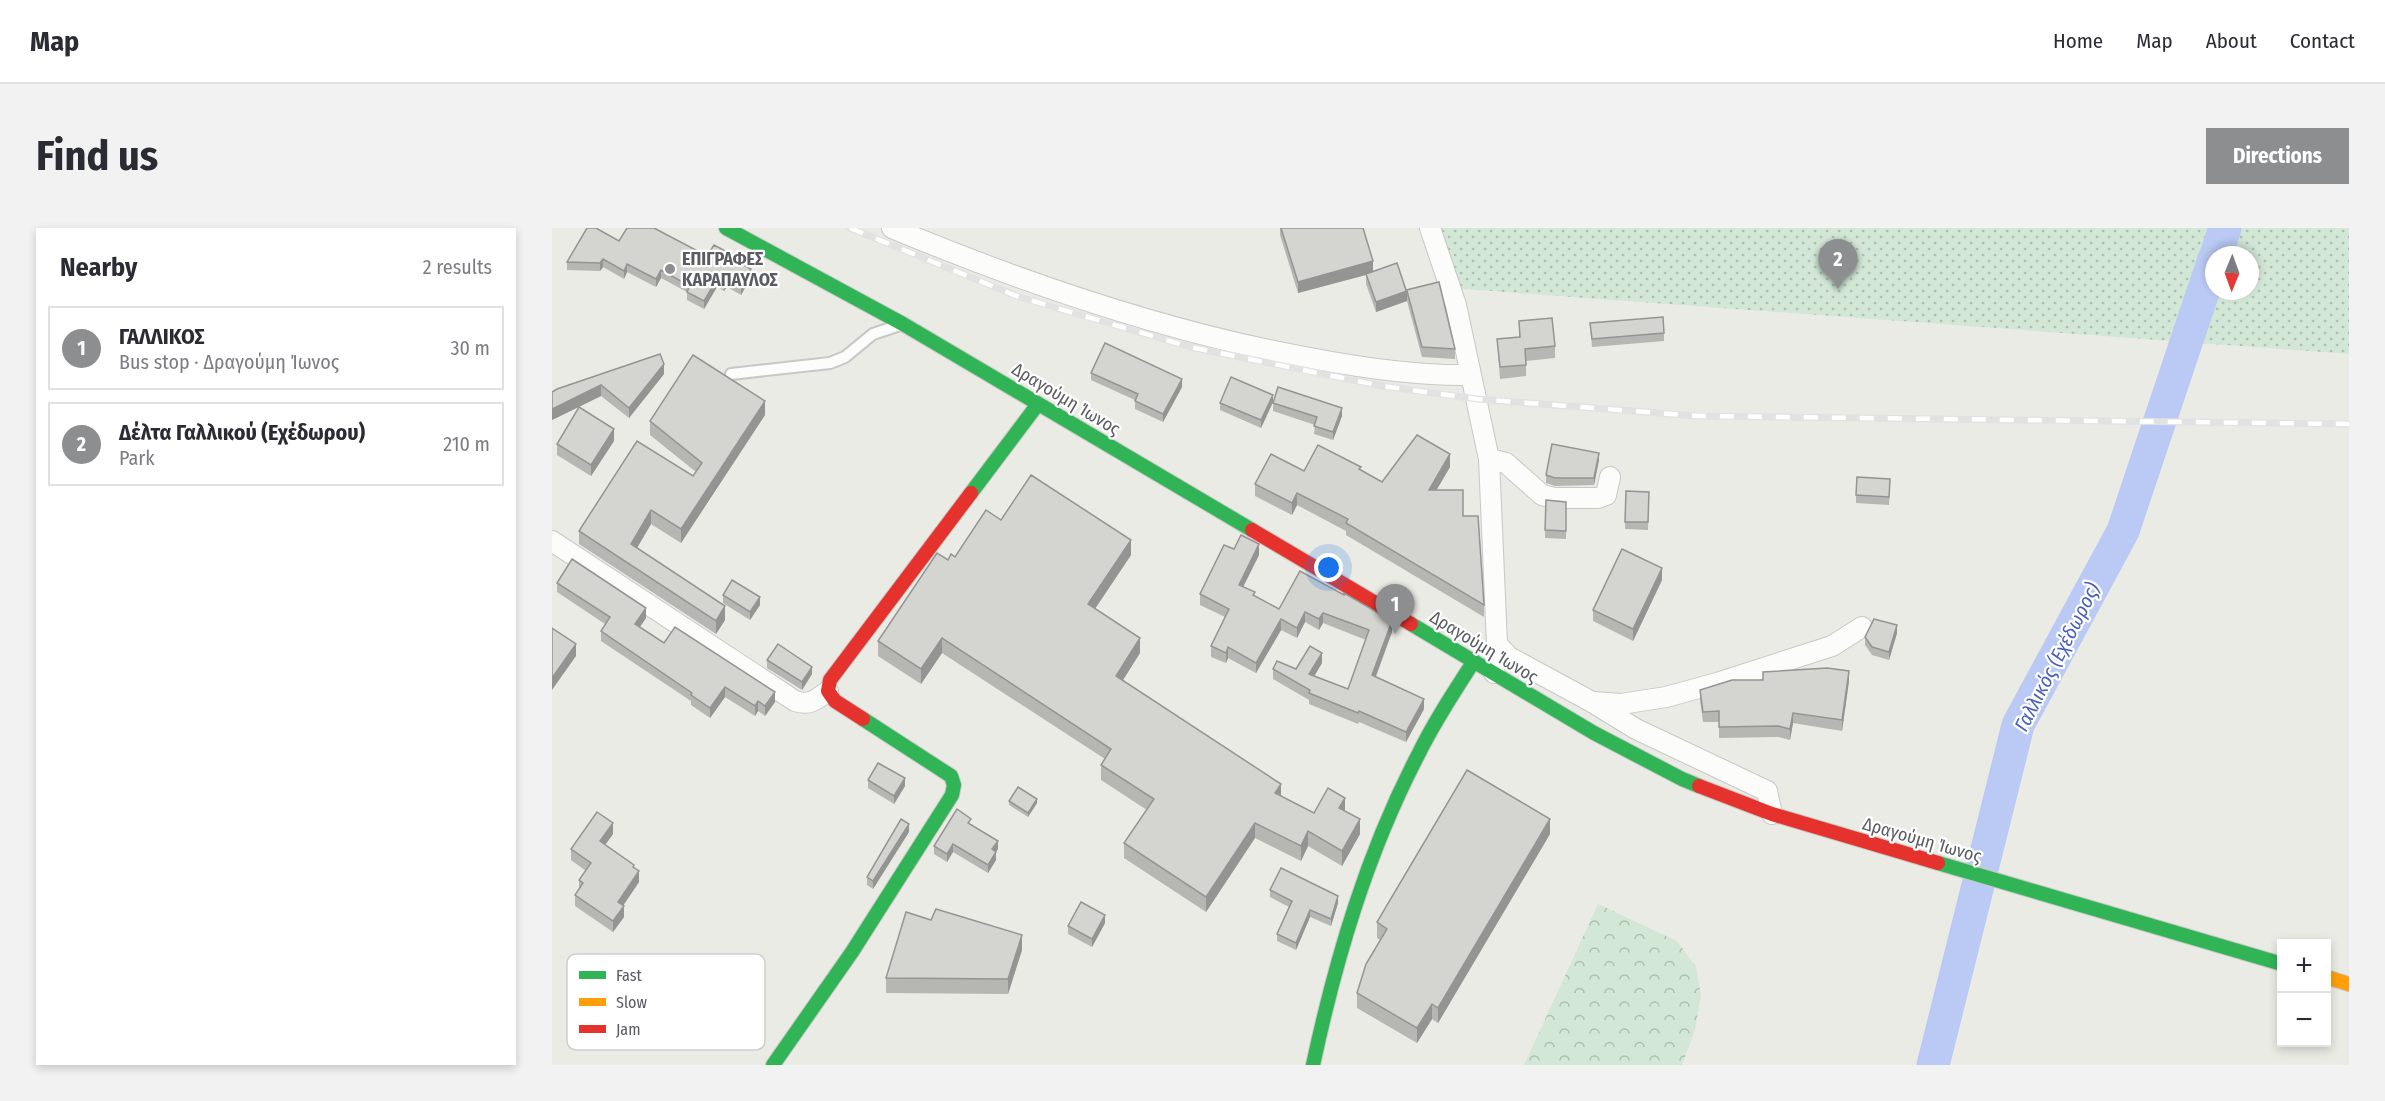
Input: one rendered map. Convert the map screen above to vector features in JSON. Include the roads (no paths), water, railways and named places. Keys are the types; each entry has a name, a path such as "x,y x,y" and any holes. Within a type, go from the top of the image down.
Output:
{"main road":[{"name":"Δραγούμη Ίωνος","path":"726,228 903,324 1594,734 1719,795 1772,814 2277,963"},
{"path":"773,1065 852,952 952,795 954,784 951,776 835,702 828,691 830,680 1038,404"},
{"path":"1313,1065 1323,1010 1359,887 1425,740 1474,661"},
{"path":"2331,979 2349,984"}],"street":[{"path":"891,228 949,252 1039,284 1197,333 1281,353 1373,369 1432,376 1470,375"},
{"path":"1430,228 1456,305 1489,459 1497,644 1494,673"},
{"path":"1489,459 1506,463 1542,495 1554,498 1598,498 1606,495 1610,477"},
{"path":"552,541 795,701 803,704 813,702 828,691"},
{"path":"1592,702 1632,702 1666,697 1717,683 1832,646 1862,627"},
{"path":"1497,644 1509,657 1636,729 1767,791 1772,814"}],"lane":[{"path":"731,374 830,363 845,357 873,334 903,324"}],"waterway":[{"name":"Γαλλικός (Εχέδωρος)","path":"2219,246 2225,228"},
{"name":"Γαλλικός (Εχέδωρος)","path":"1933,1065 2018,725 2123,531 2205,286"}],"railway":[{"path":"850,228 1019,297 1190,347 1382,386 1477,399 1697,416 2349,424"}],"place":[{"name":"ΕΠΙΓΡΑΦΕΣ ΚΑΡΑΠΑΥΛΟΣ","path":"670,269"},
{"name":"Δέλτα Γαλλικού (Εχέδωρου)","path":"1838,289"},
{"name":"ΓΑΛΛΙΚΟΣ","path":"1395,634"}]}
